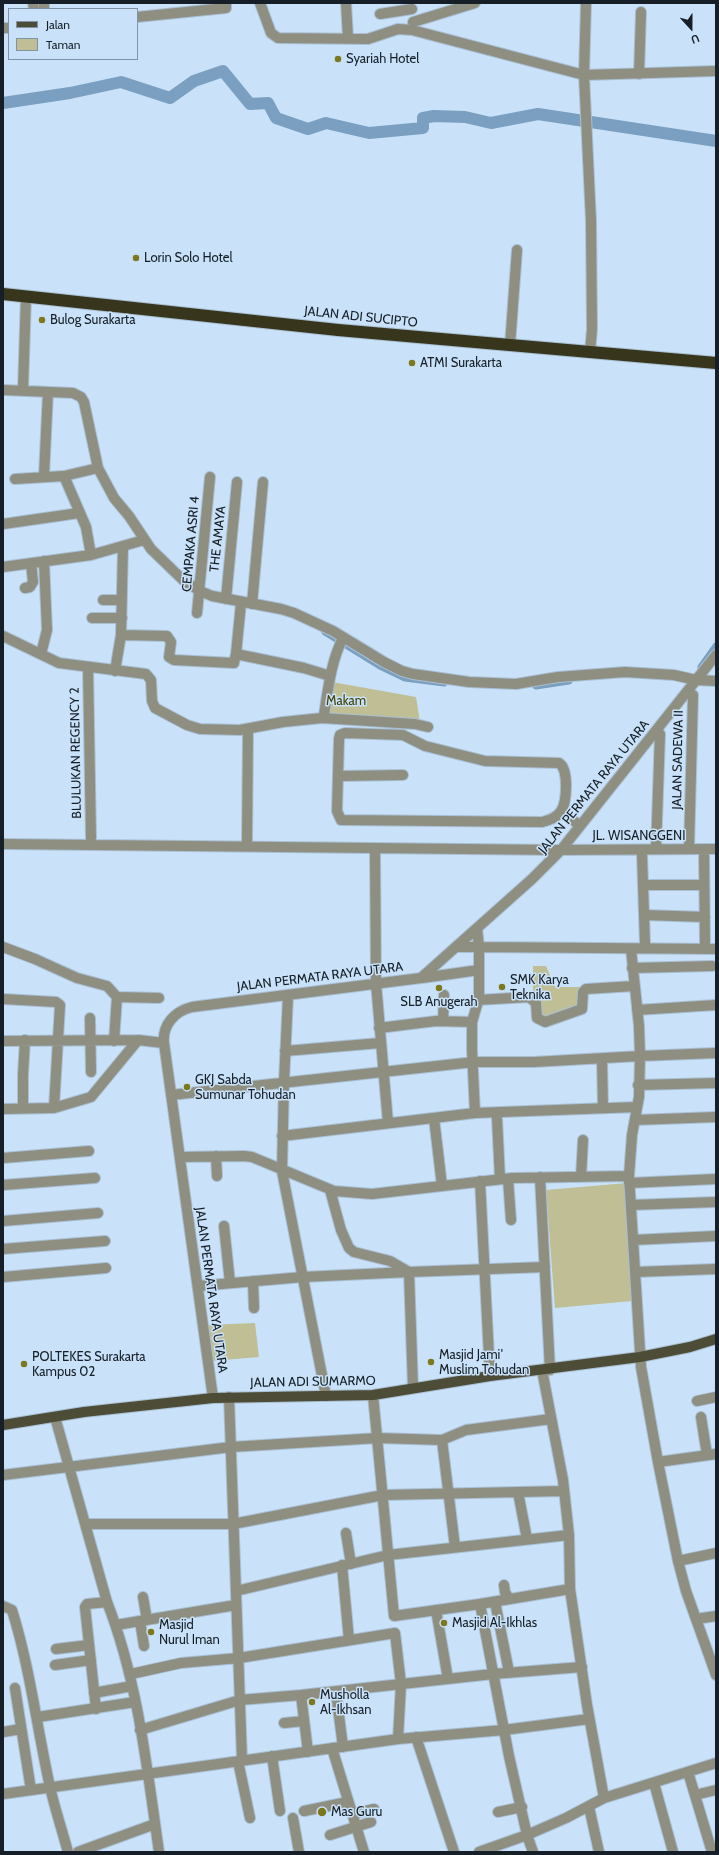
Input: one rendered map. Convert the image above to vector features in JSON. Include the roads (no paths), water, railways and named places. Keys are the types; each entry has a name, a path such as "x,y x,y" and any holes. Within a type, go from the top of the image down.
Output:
{"highway":[{"name":"JALAN ADI SUCIPTO","path":"3,294 338,330 716,362"}],"main road":[{"name":"JALAN ADI SUMARMO","path":"3,1425 84,1412 213,1398 373,1395 490,1376 640,1357 690,1348 716,1339"}],"street":[{"path":"138,17 226,8 226,3"},
{"path":"260,3 271,33 276,37 368,39 398,29 413,26 475,3"},
{"path":"346,3 348,38"},
{"path":"586,3 584,75 587,120 592,329 590,352"},
{"path":"380,14 411,6 413,26"},
{"path":"639,74 641,12"},
{"path":"413,26 495,53 584,75 716,71"},
{"path":"510,345 517,250"},
{"path":"23,390 26,296"},
{"path":"3,390 74,393 83,399 98,468 114,498 129,516 144,540 179,576 200,591 240,605 252,604 294,613 322,625 341,642 365,652 402,671 469,682 523,684 558,677 625,672 674,675 693,679 716,681"},
{"path":"44,476 48,392"},
{"path":"15,479 44,476 64,476 98,468"},
{"path":"64,476 86,526 90,554"},
{"name":"CEMPAKA ASRI 4","path":"197,613 210,478"},
{"name":"THE AMAYA","path":"226,599 237,482"},
{"path":"252,604 263,482"},
{"path":"3,524 80,513"},
{"path":"3,568 90,554 144,540"},
{"path":"115,672 121,635 123,546"},
{"path":"41,654 47,630 44,561"},
{"path":"25,588 30,587 33,582 31,563"},
{"path":"103,600 122,600"},
{"path":"121,635 167,636 171,642 169,657 174,660 234,663 240,605"},
{"path":"92,618 122,618"},
{"path":"3,636 59,664 115,672 144,674 148,676 152,683 152,701 155,708 186,725 210,730 248,729 283,722 322,718 415,724 428,727"},
{"path":"322,718 324,715 330,676 341,642"},
{"path":"236,654 330,676"},
{"name":"JALAN PERMATA RAYA UTARA","path":"213,1398 164,1043 163,1033 167,1026 181,1010 204,1005 288,996 420,978 457,947 556,850 572,819 693,679 716,655"},
{"name":"BLULUKAN REGENCY 2","path":"88,668 91,838"},
{"name":"JALAN SADEWA II","path":"690,849 693,695"},
{"path":"247,846 248,729"},
{"path":"342,734 403,735 425,746 485,761 559,763 563,767 565,776 565,801 572,819 556,817 542,822 343,821 339,819 337,814 339,739 342,734"},
{"path":"656,850 660,734"},
{"path":"339,776 403,775"},
{"name":"JL. WISANGGENI","path":"3,844 556,850 716,849"},
{"path":"704,849 705,945"},
{"path":"375,851 376,983 388,1123"},
{"path":"642,854 645,944"},
{"path":"643,885 704,885"},
{"path":"644,915 704,917"},
{"path":"475,1113 472,1022 478,1000 479,947 477,928"},
{"path":"3,947 77,978 107,986 117,997 114,1040"},
{"path":"457,947 716,949"},
{"path":"631,949 640,1056 637,1107 631,1146 629,1180 636,1272 640,1357 658,1462 678,1561 686,1591 696,1619 713,1656 716,1675"},
{"path":"632,968 712,966"},
{"path":"420,978 479,970"},
{"path":"478,1000 529,997 536,1003 537,1018 545,1022 582,1009 584,992 586,989 634,986"},
{"path":"444,995 444,1021"},
{"path":"288,996 282,1171 326,1396"},
{"path":"117,997 159,998"},
{"path":"3,999 58,1003 61,1007 60,1040 54,1108"},
{"path":"637,1010 716,1005"},
{"path":"90,1018 91,1072"},
{"path":"379,1028 410,1023 444,1021 472,1022"},
{"path":"23,1108 25,1040"},
{"path":"3,1041 114,1040 164,1043"},
{"path":"3,1108 54,1108 84,1100 94,1095 144,1041"},
{"path":"285,1051 380,1043"},
{"path":"171,1095 474,1062 602,1059 640,1056 716,1054"},
{"path":"602,1059 603,1108"},
{"path":"638,1085 716,1083"},
{"path":"282,1136 475,1113 637,1107"},
{"path":"635,1120 716,1117"},
{"path":"434,1118 442,1186"},
{"path":"497,1118 504,1179 511,1220"},
{"path":"581,1177 583,1140"},
{"path":"3,1158 89,1151"},
{"path":"216,1156 217,1176"},
{"path":"180,1157 252,1157 282,1171 330,1190 372,1194 480,1181 540,1177 581,1177 629,1180 716,1179"},
{"path":"540,1177 546,1267 546,1370 551,1419 564,1491 569,1535 570,1589 589,1719 604,1798"},
{"path":"3,1185 95,1178"},
{"path":"480,1181 490,1376"},
{"path":"330,1190 341,1230 349,1248 354,1252 390,1261 409,1272"},
{"path":"631,1205 716,1202"},
{"path":"3,1221 98,1213"},
{"path":"224,1226 230,1283"},
{"path":"634,1240 716,1236"},
{"path":"3,1249 105,1241"},
{"path":"198,1286 303,1277 546,1267"},
{"path":"3,1277 106,1268"},
{"path":"636,1272 716,1269"},
{"path":"409,1272 413,1388"},
{"path":"253,1281 254,1308"},
{"path":"373,1395 400,1684 398,1739"},
{"path":"229,1397 239,1658 240,1760 250,1818"},
{"path":"697,1401 716,1397"},
{"path":"55,1417 107,1602 116,1625 130,1674 148,1773 159,1852"},
{"path":"658,1462 711,1455 701,1417"},
{"path":"3,1475 231,1447 378,1438 442,1440 472,1429 551,1419"},
{"path":"442,1440 456,1547"},
{"path":"86,1524 233,1524 383,1495 564,1491"},
{"path":"518,1492 527,1539"},
{"path":"346,1533 349,1640"},
{"path":"236,1591 388,1555 569,1535"},
{"path":"678,1561 716,1553"},
{"path":"504,1585 505,1592 509,1599"},
{"path":"394,1616 495,1602 570,1589"},
{"path":"143,1597 144,1646"},
{"path":"96,1709 86,1605 107,1602"},
{"path":"495,1602 508,1667"},
{"path":"116,1625 236,1604"},
{"path":"480,1604 504,1730 527,1835 533,1852"},
{"path":"3,1606 12,1610 16,1622 38,1717 50,1787 68,1852"},
{"path":"436,1610 448,1679"},
{"path":"696,1619 716,1616"},
{"path":"130,1674 181,1663 239,1658 396,1633"},
{"path":"56,1649 89,1645"},
{"path":"55,1665 91,1660"},
{"path":"140,1730 240,1700 336,1692 493,1674 582,1667"},
{"path":"94,1693 132,1686"},
{"path":"15,1688 31,1790"},
{"path":"336,1692 343,1747"},
{"path":"301,1695 308,1752"},
{"path":"38,1717 135,1702"},
{"path":"3,1794 398,1739 504,1730 589,1719"},
{"path":"284,1723 304,1721"},
{"path":"3,1732 21,1728"},
{"path":"416,1737 454,1852"},
{"path":"332,1748 364,1852"},
{"path":"272,1756 280,1811"},
{"path":"483,1851 527,1835 589,1807 604,1798 716,1763"},
{"path":"688,1772 712,1852"},
{"path":"654,1783 673,1852"},
{"path":"695,1796 716,1790"},
{"path":"304,1811 348,1802"},
{"path":"498,1812 522,1807"},
{"path":"589,1807 599,1852"},
{"path":"352,1814 374,1808"},
{"path":"294,1818 299,1852"},
{"path":"330,1835 371,1822"},
{"path":"78,1852 155,1824"}],"waterway":[{"path":"3,103 70,93 121,82 170,98 194,81 223,71 250,104 268,103 276,118 308,129 326,123 369,133 423,128 423,118 434,116 465,117 491,123 538,114 716,141"},
{"path":"325,632 380,666 405,678 444,683"},
{"path":"701,667 716,646"},
{"path":"536,686 569,681"}],"place":[{"name":"Syariah Hotel","path":"338,59"},
{"name":"Lorin Solo Hotel","path":"136,258"},
{"name":"Bulog Surakarta","path":"42,320"},
{"name":"ATMI Surakarta","path":"412,363"},
{"name":"SMK Karya Teknika","path":"502,987"},
{"name":"SLB Anugerah","path":"439,988"},
{"name":"GKJ Sabda Sumunar Tohudan","path":"187,1087"},
{"name":"Masjid Jami' Muslim Tohudan","path":"431,1362"},
{"name":"POLTEKES Surakarta Kampus 02","path":"24,1364"},
{"name":"Masjid Al-Ikhlas","path":"444,1623"},
{"name":"Masjid Nurul Iman","path":"151,1632"},
{"name":"Musholla Al-Ikhsan","path":"312,1702"},
{"name":"Mas Guru","path":"322,1812"}],"park label":[{"name":"Makam","path":"346,701"}]}
